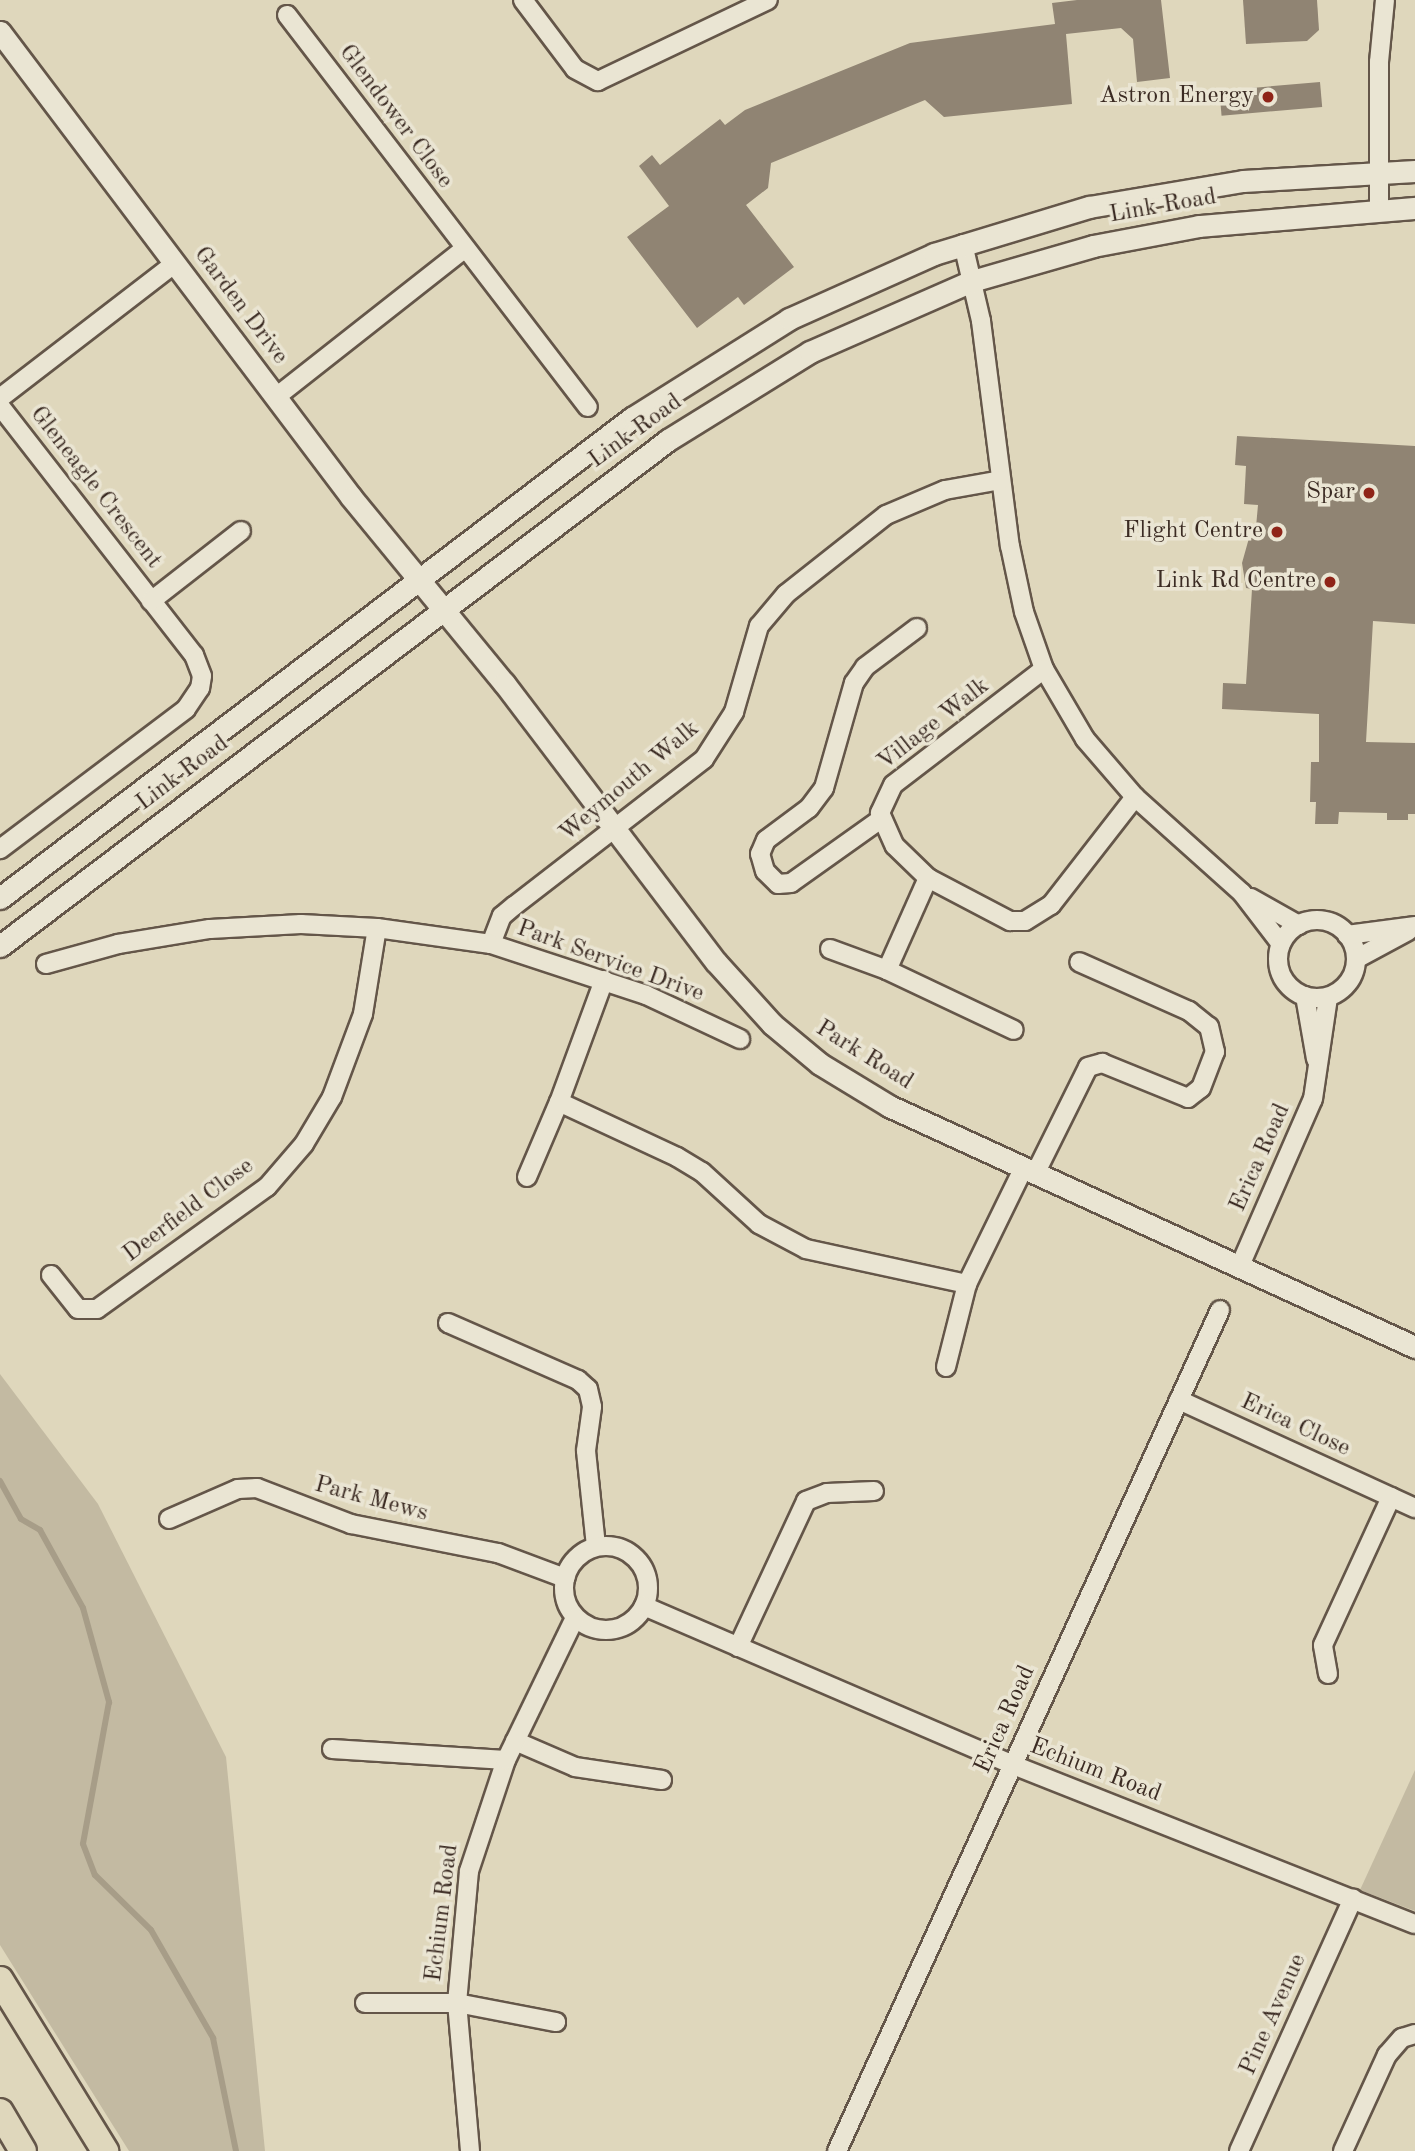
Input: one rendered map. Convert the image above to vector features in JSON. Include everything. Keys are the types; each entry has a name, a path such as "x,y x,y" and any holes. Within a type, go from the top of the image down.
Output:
{"main road":[{"path":"0,1980 105,2151"},
{"path":"0,2112 23,2151"}],"street":[{"path":"523,0 575,69 598,80 768,0"},
{"path":"1379,210 1379,62 1385,0"},
{"name":"Glendower Close","path":"287,15 464,249 588,407"},
{"name":"Garden Drive","path":"0,32 276,397 442,608"},
{"name":"Link Road","path":"0,898 641,411 744,344 872,279 963,244 1130,199 1243,181 1415,171"},
{"name":"Link Road","path":"0,946 442,608 723,402 850,332 972,281 1139,236 1238,221 1415,208"},
{"path":"963,244 972,281 1001,480 1024,612 1044,668 1085,739 1135,797 1242,893 1281,944 1281,975 1305,996 1328,996 1348,982 1356,959 1347,935 1325,921 1299,925 1281,944"},
{"path":"276,397 464,249"},
{"name":"Gleneagle Crescent","path":"0,398 174,263"},
{"name":"Gleneagle Crescent","path":"0,406 200,665 195,696 186,709 0,849"},
{"name":"Weymouth Walk","path":"491,944 502,916 704,759 722,738 734,712 759,626 786,594 895,510 945,490 1001,480"},
{"name":"Gleneagle Crescent","path":"151,601 241,531"},
{"name":"Park Road","path":"442,608 733,983 795,1044 888,1106 1415,1347"},
{"path":"917,628 866,667 854,683 824,788 809,808 766,840 761,863 778,884 792,883 846,849 881,819 904,856 928,878 1010,921 1032,918 1051,905 1135,797"},
{"name":"Village Walk","path":"881,819 884,797 893,785 1044,668"},
{"path":"887,970 928,878"},
{"path":"1242,893 1299,925"},
{"name":"Park Service Drive","path":"46,964 118,944 210,929 301,924 377,928 491,944 604,980 740,1039"},
{"path":"1347,935 1415,927"},
{"path":"1356,959 1415,927"},
{"name":"Deerfield Close","path":"51,1275 73,1304 91,1312 267,1187 304,1144 332,1097 363,1014 377,928"},
{"path":"830,949 887,970 1014,1030"},
{"path":"946,1367 967,1284 1088,1067 1102,1063 1188,1098 1201,1088 1215,1052 1209,1027 1189,1011 1079,962"},
{"path":"527,1177 559,1102 604,980"},
{"name":"Erica Road","path":"1305,996 1318,1065"},
{"name":"Erica Road","path":"1239,1268 1313,1099 1328,996"},
{"path":"559,1102 677,1157 702,1172 759,1224 806,1249 967,1284"},
{"name":"Erica Road","path":"837,2151 1220,1310"},
{"path":"448,1323 578,1380 588,1389 593,1406 586,1451 596,1546"},
{"name":"Erica Close","path":"1179,1399 1415,1508"},
{"name":"Park Mews","path":"169,1520 238,1489 257,1488 351,1524 498,1553 565,1578"},
{"path":"738,1647 806,1501 827,1493 874,1491"},
{"path":"1328,1674 1324,1645 1391,1497"},
{"path":"609,1545 635,1556 648,1579 644,1606 626,1626 613,1630 586,1626 575,1618 564,1598 565,1578 572,1562 596,1546 609,1545"},
{"name":"Echium Road","path":"644,1606 1013,1765 1415,1924"},
{"name":"Echium Road","path":"470,2151 457,2003 474,1846 506,1760 575,1618"},
{"path":"515,1741 575,1767 662,1780"},
{"path":"332,1749 506,1760"},
{"name":"Pine Avenue","path":"1239,2151 1353,1899"},
{"path":"365,2003 457,2003 556,2022"},
{"path":"1342,2151 1387,2055 1402,2038 1415,2034"}],"shaded area":[{"path":"0,1374 98,1504 226,1757 265,2151 129,2151 0,1945"},
{"path":"1415,1770 1415,1911 1360,1890"}],"building":[{"path":"1077,0 1161,0 1170,78 1137,82 1133,39 1121,28 1066,34 1072,104 944,117 925,100 771,163 768,188 746,205 794,267 744,305 738,297 697,328 627,237 669,206 639,166 652,155 660,165 720,119 725,125 745,110 910,43 1055,24 1052,3"},
{"path":"1243,0 1317,0 1319,30 1307,41 1246,44"},
{"path":"1320,82 1322,107 1222,116 1219,91"},
{"name":"Link Rd Centre","path":"1237,436 1415,446 1415,624 1373,621 1366,742 1415,743 1415,814 1408,814 1408,820 1387,820 1387,813 1339,812 1338,824 1315,824 1316,802 1310,802 1311,762 1319,762 1319,714 1222,709 1223,683 1246,684 1252,589 1246,588 1242,563 1249,538 1255,538 1258,505 1244,504 1246,466 1235,465"}],"waterway":[{"path":"0,1481 21,1519 40,1530 83,1608 109,1702 83,1844 95,1875 151,1930 213,2038 236,2151"}],"place":[{"name":"Astron Energy","path":"1268,97"},
{"name":"Spar","path":"1369,493"},
{"name":"Flight Centre","path":"1277,532"},
{"name":"Link Rd Centre","path":"1330,582"}]}
